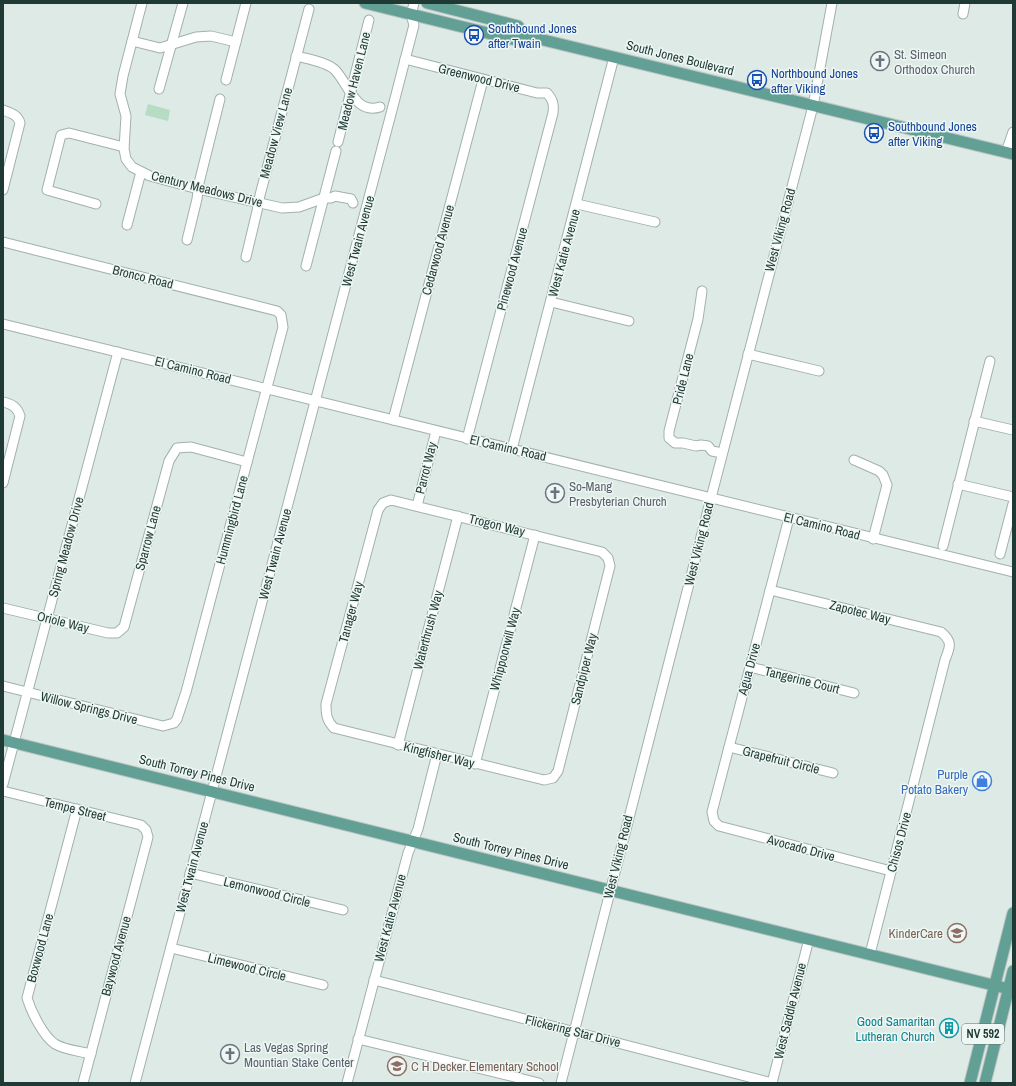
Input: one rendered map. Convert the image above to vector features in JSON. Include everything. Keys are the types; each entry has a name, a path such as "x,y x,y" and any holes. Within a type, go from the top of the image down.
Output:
{"main road":[{"name":"South Jones Boulevard","path":"365,3 416,19 516,40 527,36 1010,153"},
{"name":"South Jones Boulevard","path":"426,3 518,26 527,36"},
{"name":"South Torrey Pines Drive","path":"3,740 1011,989"},
{"name":"NV 592","path":"970,1083 1013,913"},
{"name":"NV 592","path":"985,1083 1011,989 1013,971"}],"street":[{"name":"Century Meadows Drive","path":"142,3 120,94 126,116 124,147 126,159 132,167 150,176 198,189 282,208 299,207 335,196 351,200 353,203 367,206"},
{"path":"159,89 182,3"},
{"path":"226,80 246,3"},
{"name":"West Twain Avenue","path":"414,3 416,19"},
{"name":"West Twain Avenue","path":"135,1083 405,59 416,19 426,3"},
{"name":"West Viking Road","path":"561,1083 710,498 812,106 832,3"},
{"path":"963,14 965,3"},
{"name":"Meadow View Lane","path":"246,257 309,9"},
{"name":"Meadow Haven Lane","path":"306,266 328,198 337,147 369,20"},
{"path":"132,41 160,48 196,38 211,36 236,42"},
{"path":"296,56 334,69 351,94 358,101 369,101 380,107 392,110"},
{"name":"West Katie Avenue","path":"512,449 614,57"},
{"name":"Greenwood Drive","path":"405,59 537,93 547,93 552,98"},
{"name":"Cedarwood Avenue","path":"394,420 483,80"},
{"name":"Pinewood Avenue","path":"467,438 553,113 554,105 552,98"},
{"path":"187,240 220,99"},
{"path":"3,110 16,115 20,124 3,190"},
{"path":"1010,153 1013,132"},
{"path":"96,204 46,190 61,135 69,133 124,147"},
{"path":"127,225 141,172"},
{"path":"576,204 655,222"},
{"name":"Bronco Road","path":"3,242 269,309 276,311 281,315"},
{"name":"Pride Lane","path":"702,292 698,319 668,431 669,438 675,443 696,446 701,444 708,446 712,451 722,454"},
{"path":"551,302 629,321"},
{"name":"Hummingbird Lane","path":"174,723 177,719 186,692 267,389 283,327 281,315"},
{"name":"El Camino Road","path":"3,324 316,400 873,539 1013,572"},
{"name":"Spring Meadow Drive","path":"3,784 118,352"},
{"path":"748,354 819,372"},
{"path":"943,546 990,361"},
{"path":"3,402 15,406 20,416 3,483"},
{"path":"974,421 1013,430"},
{"name":"Parrot Way","path":"417,506 436,431"},
{"name":"Sparrow Lane","path":"122,630 169,460 177,448 191,447 247,462"},
{"path":"854,460 879,471 883,475 887,485 873,539"},
{"path":"958,484 1013,497"},
{"name":"Trogon Way","path":"383,503 391,500 458,516 602,552 608,558"},
{"name":"Tanager Way","path":"328,722 326,704 378,510 383,503"},
{"path":"1000,554 1013,504"},
{"name":"Waterthrush Way","path":"398,745 458,516"},
{"name":"Agua Drive","path":"714,821 712,812 788,518"},
{"name":"Whippoorwill Way","path":"475,764 535,535"},
{"name":"Sandpiper Way","path":"552,778 558,771 610,566 608,558"},
{"name":"Zapotec Way","path":"770,590 941,632 948,638"},
{"name":"Oriole Way","path":"3,608 108,633 117,633 122,630"},
{"name":"Chisos Drive","path":"870,954 945,660 950,647 948,638"},
{"name":"Tangerine Court","path":"750,667 854,693"},
{"name":"Willow Springs Drive","path":"3,686 162,726 174,723"},
{"name":"Kingfisher Way","path":"328,722 334,728 398,745 544,780 552,778"},
{"name":"Grapefruit Circle","path":"729,747 833,774"},
{"name":"West Katie Avenue","path":"347,1083 408,853 418,829 437,754"},
{"name":"Tempe Street","path":"3,792 141,825 146,830"},
{"name":"Boxwood Lane","path":"77,809 27,998 31,1010 53,1043 91,1054"},
{"name":"Avocado Drive","path":"714,821 719,826 891,871"},
{"name":"Baywood Avenue","path":"83,1083 148,837 146,830"},
{"name":"Lemonwood Circle","path":"190,873 343,910"},
{"name":"West Saddle Avenue","path":"772,1083 809,939"},
{"name":"Limewood Circle","path":"171,948 323,985"},
{"name":"Flickering Star Drive","path":"374,980 772,1083"},
{"path":"358,1039 539,1083"}],"green space":[{"path":"148,104 170,110 168,121 145,115"}],"place":[{"name":"Southbound Jones after Twain","path":"474,35"},
{"name":"St. Simeon Orthodox Church","path":"880,61"},
{"name":"Northbound Jones after Viking","path":"757,80"},
{"name":"Southbound Jones after Viking","path":"874,133"},
{"name":"So-Mang Presbyterian Church","path":"555,493"},
{"name":"Purple Potato Bakery","path":"982,781"},
{"name":"KinderCare","path":"957,933"},
{"name":"Good Samaritan Lutheran Church","path":"949,1028"},
{"name":"Las Vegas Spring Mountian Stake Center","path":"230,1054"},
{"name":"C H Decker Elementary School","path":"397,1066"}]}
